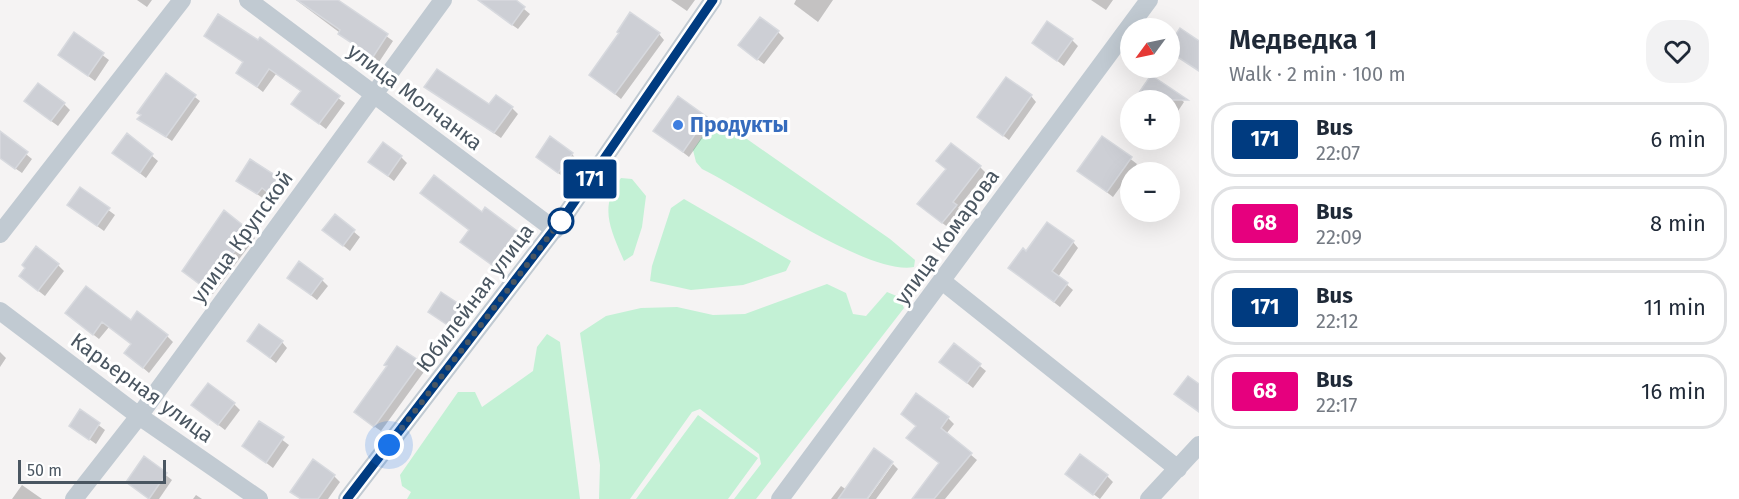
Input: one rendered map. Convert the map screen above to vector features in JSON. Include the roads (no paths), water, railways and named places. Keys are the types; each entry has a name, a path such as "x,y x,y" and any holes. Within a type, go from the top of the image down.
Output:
{"street":[{"path":"0,234 182,0"},
{"name":"улица Молчанка","path":"248,0 555,230"},
{"name":"улица Крупской","path":"74,499 139,416 443,0"},
{"name":"Юбилейная улица","path":"347,499 555,230 713,0"},
{"name":"улица Комарова","path":"780,499 1149,0"},
{"path":"942,281 1178,469"},
{"name":"Карьерная улица","path":"0,311 139,416 259,499"},
{"path":"1149,499 1199,445"}],"place":[{"name":"Продукты","path":"678,125"}]}
